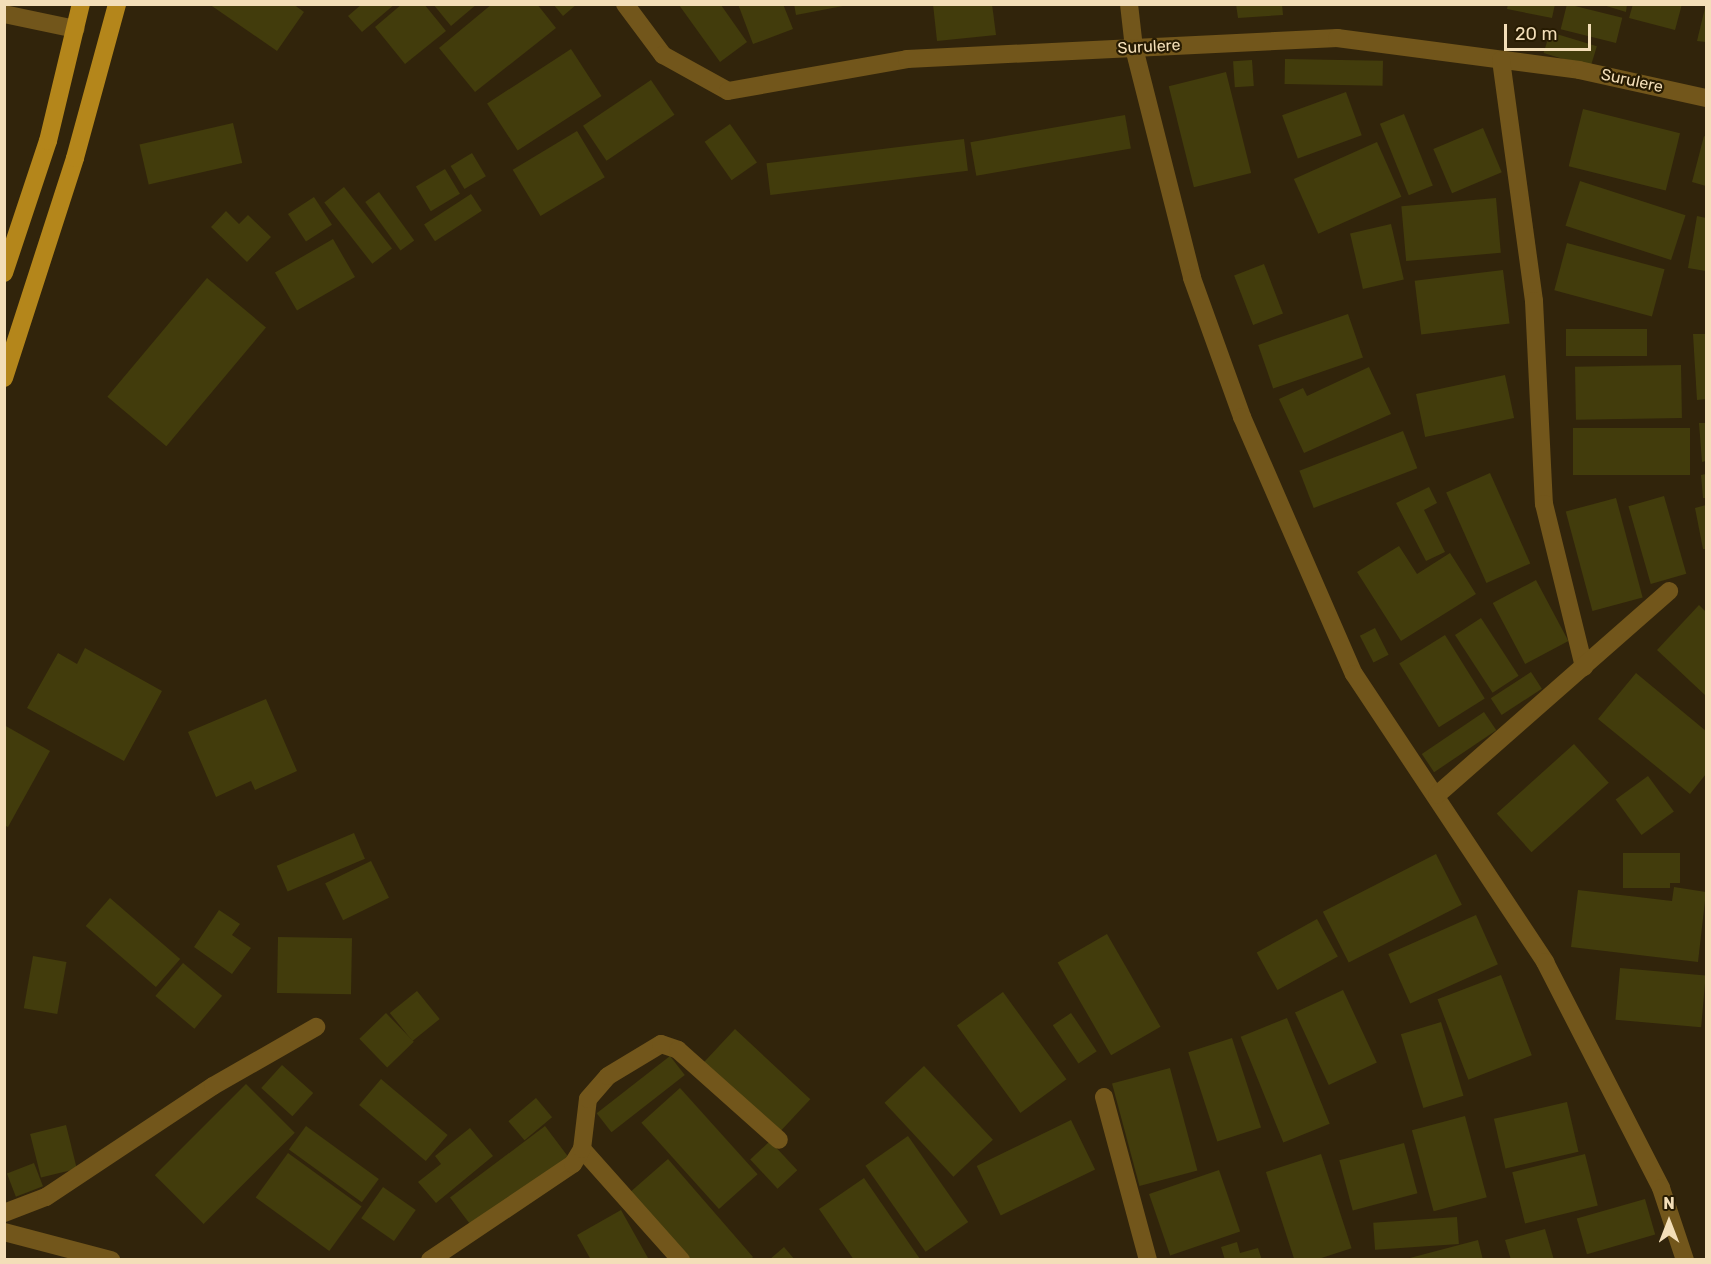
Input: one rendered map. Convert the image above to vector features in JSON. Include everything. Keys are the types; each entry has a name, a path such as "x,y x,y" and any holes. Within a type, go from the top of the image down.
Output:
{"main road":[{"path":"4,273 48,141 81,4"},
{"path":"4,378 75,158 117,4"}],"street":[{"name":"Surulere","path":"626,4 663,55 728,91 907,59 1337,38 1580,70 1707,98"},
{"path":"1129,4 1134,48 1191,278 1242,417 1354,674 1437,795 1545,962 1660,1188 1685,1260"},
{"path":"4,14 75,30"},
{"path":"1501,60 1534,301 1545,504 1584,667"},
{"path":"1437,795 1669,591"},
{"path":"4,1213 46,1197 213,1086 316,1027"},
{"path":"430,1260 564,1171 582,1149 588,1099 608,1076 661,1044 678,1050 779,1140"},
{"path":"1104,1097 1148,1260"},
{"path":"582,1149 681,1260"},
{"path":"4,1232 111,1260"}],"building":[{"path":"209,4 293,4 304,12 277,51"},
{"path":"362,4 395,4 362,32 348,16"},
{"path":"402,4 424,4 446,31 405,64 375,27"},
{"path":"433,4 477,4 451,26"},
{"path":"492,4 537,4 556,28 475,92 439,48"},
{"path":"553,4 577,4 563,16"},
{"path":"738,4 783,4 793,29 753,44"},
{"path":"794,4 843,4 843,6 796,15"},
{"path":"933,4 992,4 996,35 937,41"},
{"path":"1236,4 1282,4 1283,15 1238,18"},
{"path":"1508,4 1555,4 1552,18 1507,9"},
{"path":"1567,4 1622,18 1616,43 1561,29"},
{"path":"1600,4 1627,4 1626,12"},
{"path":"1633,4 1682,4 1675,30 1629,18"},
{"path":"1706,4 1706,42 1697,41"},
{"path":"679,5 721,5 747,42 720,62"},
{"path":"1550,32 1597,46 1590,67 1544,53"},
{"path":"571,49 601,96 518,150 487,103"},
{"path":"1285,59 1383,61 1383,86 1285,84"},
{"path":"1252,60 1254,86 1235,87 1233,61"},
{"path":"1226,72 1251,173 1194,187 1169,86"},
{"path":"651,80 674,115 607,161 583,126"},
{"path":"1346,92 1362,135 1298,158 1282,115"},
{"path":"1583,109 1680,133 1666,190 1569,166"},
{"path":"1404,114 1433,185 1409,195 1380,124"},
{"path":"1125,115 1131,148 976,176 970,142"},
{"path":"233,123 242,163 149,185 139,145"},
{"path":"730,124 757,163 732,180 705,142"},
{"path":"1483,128 1502,172 1452,193 1433,149"},
{"path":"577,131 605,177 541,216 513,170"},
{"path":"1704,136 1706,137 1706,186 1692,182"},
{"path":"964,139 968,171 770,195 766,163"},
{"path":"1377,142 1401,197 1318,234 1294,179"},
{"path":"472,153 486,176 464,189 451,166"},
{"path":"445,169 460,194 431,211 416,187"},
{"path":"1580,181 1686,215 1671,260 1565,226"},
{"path":"344,187 392,248 372,264 324,202"},
{"path":"379,192 414,241 401,251 365,202"},
{"path":"471,194 482,211 435,241 424,224"},
{"path":"314,197 332,225 306,242 288,214"},
{"path":"1496,198 1501,253 1406,261 1401,206"},
{"path":"226,211 239,224 248,215 271,237 247,262 211,227"},
{"path":"1697,216 1706,218 1706,271 1688,268"},
{"path":"1391,224 1404,280 1363,289 1350,233"},
{"path":"333,239 355,277 297,311 275,272"},
{"path":"1567,243 1665,269 1652,316 1554,290"},
{"path":"1264,264 1283,313 1253,325 1234,275"},
{"path":"1503,270 1510,324 1421,334 1415,281"},
{"path":"207,278 266,327 166,446 107,397"},
{"path":"1348,314 1363,357 1273,388 1258,345"},
{"path":"1566,329 1647,329 1647,356 1566,356"},
{"path":"1693,334 1706,334 1706,399 1697,400"},
{"path":"1681,365 1682,418 1576,420 1575,367"},
{"path":"1369,367 1391,414 1304,453 1279,399 1303,388 1307,396"},
{"path":"1505,375 1514,418 1425,437 1416,394"},
{"path":"1699,423 1706,423 1706,461 1702,462"},
{"path":"1573,428 1690,428 1690,475 1573,475"},
{"path":"1403,431 1417,468 1314,508 1299,471"},
{"path":"1490,473 1530,563 1486,583 1446,493"},
{"path":"1706,474 1706,498 1703,498 1701,475"},
{"path":"1429,487 1437,503 1424,510 1445,552 1426,561 1396,503"},
{"path":"1664,496 1686,574 1651,584 1628,506"},
{"path":"1616,498 1643,597 1592,611 1566,511"},
{"path":"1706,505 1706,549 1703,549 1695,508"},
{"path":"1399,546 1417,574 1450,553 1476,594 1401,641 1357,572"},
{"path":"1536,580 1568,641 1525,664 1493,603"},
{"path":"1699,605 1706,612 1706,696 1657,650"},
{"path":"1481,618 1519,676 1493,693 1455,635"},
{"path":"1375,628 1389,655 1373,662 1360,636"},
{"path":"1445,635 1485,699 1439,727 1399,664"},
{"path":"85,648 162,691 124,761 27,708 58,653 77,664"},
{"path":"1531,672 1542,689 1502,715 1491,698"},
{"path":"1636,673 1706,731 1706,774 1690,794 1598,719"},
{"path":"266,699 297,771 255,790 251,781 216,797 188,732"},
{"path":"1484,712 1496,730 1434,772 1422,754"},
{"path":"4,725 50,751 8,827 4,825"},
{"path":"1574,744 1609,783 1532,852 1497,814"},
{"path":"1648,776 1674,812 1642,835 1616,800"},
{"path":"354,833 365,859 288,892 277,866"},
{"path":"1623,853 1680,853 1680,883 1670,883 1670,888 1623,888"},
{"path":"1436,854 1462,905 1349,962 1323,912"},
{"path":"371,861 389,898 343,920 325,883"},
{"path":"1674,887 1706,892 1698,962 1571,947 1578,890 1672,901"},
{"path":"110,898 180,959 156,987 86,926"},
{"path":"219,910 240,924 232,935 251,948 232,974 194,947"},
{"path":"1476,915 1498,964 1410,1003 1388,954"},
{"path":"1317,919 1338,957 1277,990 1257,952"},
{"path":"1107,934 1160,1027 1111,1055 1058,962"},
{"path":"278,937 352,938 351,994 277,993"},
{"path":"33,956 66,962 57,1014 24,1008"},
{"path":"183,963 222,996 194,1029 155,996"},
{"path":"1620,968 1706,975 1701,1027 1615,1020"},
{"path":"1501,975 1532,1055 1468,1080 1438,999"},
{"path":"1343,990 1377,1063 1329,1085 1295,1012"},
{"path":"417,991 440,1019 412,1041 390,1013"},
{"path":"1003,992 1066,1079 1020,1113 957,1026"},
{"path":"386,1013 414,1042 387,1067 359,1039"},
{"path":"1071,1013 1097,1051 1078,1063 1053,1025"},
{"path":"1287,1018 1330,1124 1283,1142 1241,1037"},
{"path":"1441,1022 1464,1096 1423,1108 1401,1034"},
{"path":"735,1029 810,1099 778,1134 702,1064"},
{"path":"1232,1038 1261,1127 1217,1142 1188,1052"},
{"path":"670,1056 685,1075 611,1132 597,1113"},
{"path":"282,1065 313,1093 292,1116 261,1088"},
{"path":"924,1066 993,1140 953,1177 885,1103"},
{"path":"1170,1068 1197,1170 1139,1186 1112,1084"},
{"path":"381,1079 448,1135 426,1161 359,1105"},
{"path":"246,1084 295,1133 204,1224 155,1175"},
{"path":"680,1088 758,1174 719,1209 641,1123"},
{"path":"536,1098 552,1117 524,1140 508,1121"},
{"path":"1567,1102 1578,1152 1505,1169 1494,1119"},
{"path":"1465,1116 1487,1197 1434,1211 1412,1130"},
{"path":"1071,1120 1095,1169 1001,1215 977,1166"},
{"path":"66,1125 77,1169 41,1178 30,1134"},
{"path":"306,1126 379,1179 362,1202 289,1149"},
{"path":"545,1126 570,1159 475,1230 450,1198"},
{"path":"470,1128 493,1156 436,1203 418,1182 441,1164 435,1156"},
{"path":"908,1136 968,1222 926,1252 865,1166"},
{"path":"770,1141 797,1170 778,1189 750,1159"},
{"path":"1404,1143 1417,1193 1353,1211 1339,1160"},
{"path":"288,1153 362,1206 329,1251 256,1197"},
{"path":"1321,1154 1352,1248 1315,1260 1294,1260 1266,1172"},
{"path":"1585,1154 1598,1205 1525,1224 1512,1172"},
{"path":"668,1159 753,1257 750,1260 686,1260 628,1194"},
{"path":"34,1163 43,1186 16,1197 7,1173"},
{"path":"1219,1170 1240,1231 1170,1256 1149,1194"},
{"path":"864,1178 919,1260 854,1260 819,1209"},
{"path":"383,1187 416,1210 394,1241 361,1218"},
{"path":"1645,1199 1655,1235 1587,1254 1577,1219"},
{"path":"621,1210 648,1258 591,1260 577,1235"},
{"path":"1457,1217 1459,1244 1375,1250 1373,1223"},
{"path":"1545,1229 1554,1260 1511,1260 1505,1240"},
{"path":"1478,1240 1483,1260 1406,1260 1406,1259"},
{"path":"1237,1242 1240,1253 1258,1248 1262,1260 1225,1260 1221,1247"},
{"path":"784,1247 795,1260 769,1260"}]}
